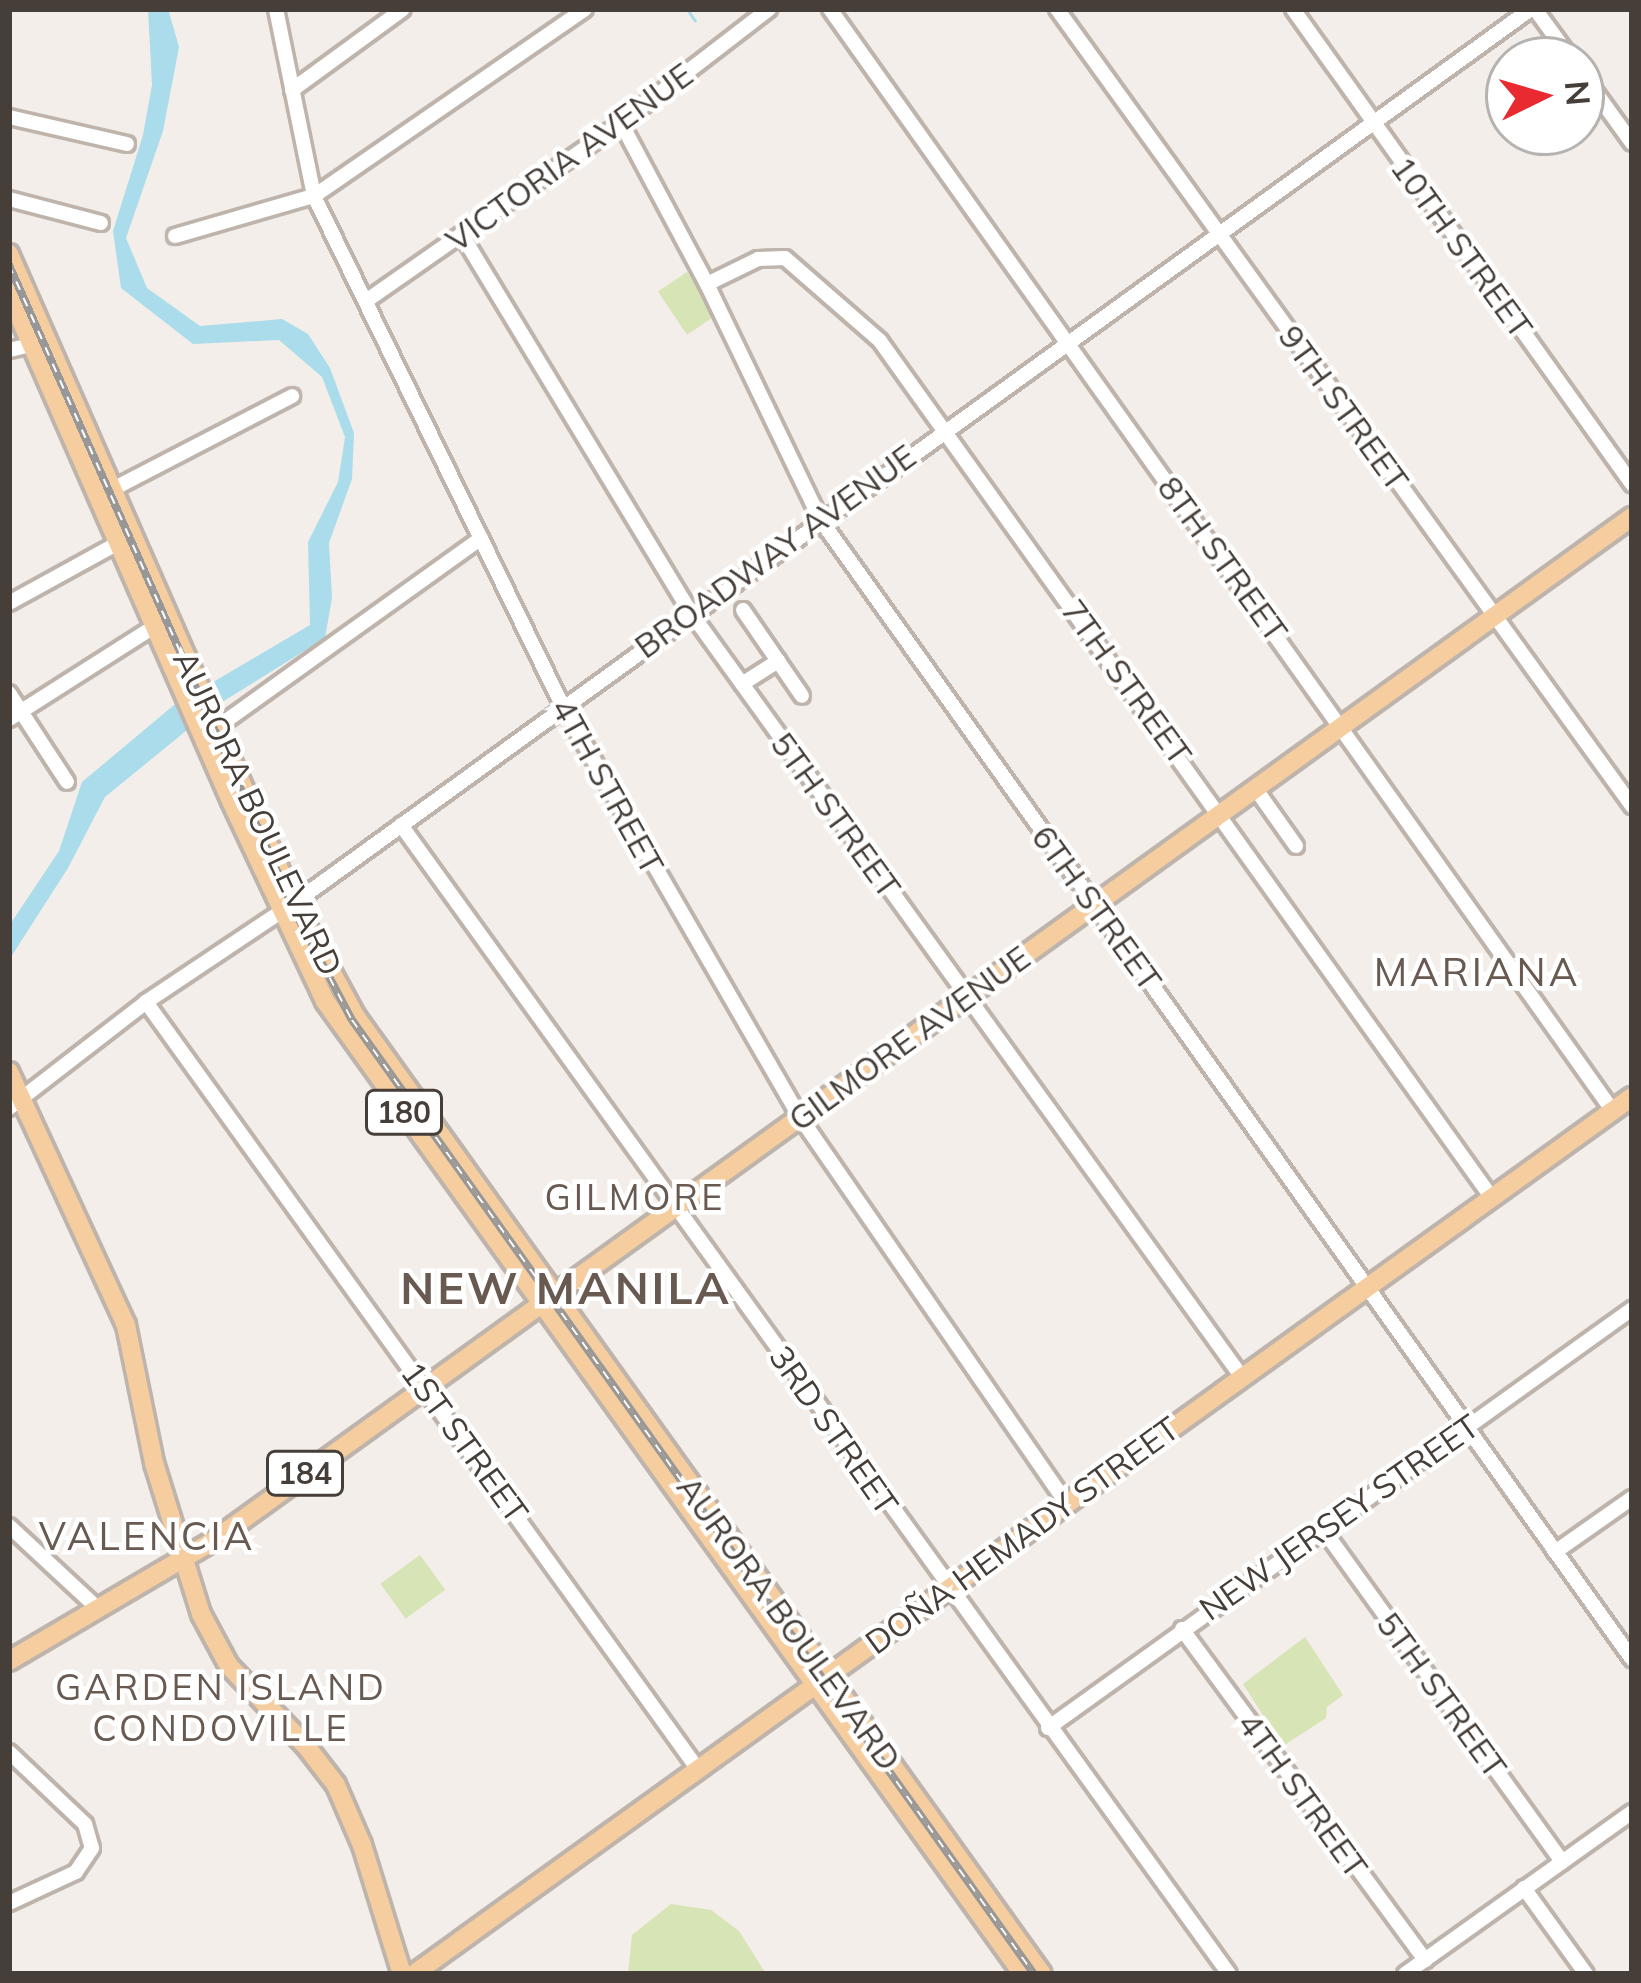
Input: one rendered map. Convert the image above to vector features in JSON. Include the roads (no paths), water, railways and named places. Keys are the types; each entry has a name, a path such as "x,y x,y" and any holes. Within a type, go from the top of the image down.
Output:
{"main road":[{"name":"AURORA BOULEVARD","path":"9,254 23,349"},
{"name":"AURORA BOULEVARD","path":"9,293 23,349 111,490 162,622 287,907 547,1299 1022,1974"},
{"name":"AURORA BOULEVARD","path":"79,434 118,543 162,622"},
{"name":"GILMORE AVENUE","path":"183,1554 213,1541 1632,517"},
{"path":"9,1072 15,1102 126,1325 154,1463 201,1614 229,1666 317,1759 345,1801 401,1974"},
{"name":"DOÑA HEMADY STREET","path":"413,1974 1632,1097"},
{"name":"184","path":"9,1660 183,1554"},
{"name":"AURORA BOULEVARD","path":"820,1681 1042,1974"}],"street":[{"name":"4TH STREET","path":"276,9 314,196 563,707 800,1118 1066,1502"},
{"path":"292,90 403,9"},
{"path":"176,236 314,196 585,9"},
{"name":"VICTORIA AVENUE","path":"366,301 621,122 770,9"},
{"name":"8TH STREET","path":"830,9 1343,725 1612,1111"},
{"name":"9TH STREET","path":"1057,9 1632,806"},
{"name":"10TH STREET","path":"1293,9 1632,484"},
{"path":"1533,9 1554,36"},
{"name":"BROADWAY AVENUE","path":"15,1102 146,1002 287,907 1067,340 1533,9"},
{"path":"1605,105 1632,143"},
{"path":"9,117 127,145"},
{"name":"6TH STREET","path":"621,122 707,284 820,519 1631,1656"},
{"path":"9,199 101,223"},
{"name":"5TH STREET","path":"462,235 691,613 1241,1376"},
{"name":"7TH STREET","path":"707,284 758,259 785,258 880,341 1492,1198"},
{"path":"111,490 292,396"},
{"path":"208,723 482,538"},
{"path":"9,603 118,543"},
{"path":"743,610 802,696"},
{"path":"15,715 162,622"},
{"path":"742,684 778,661"},
{"path":"9,693 15,715 67,782"},
{"path":"1255,788 1296,846"},
{"name":"3RD STREET","path":"400,825 1229,1974"},
{"name":"1ST STREET","path":"146,1002 697,1768"},
{"name":"NEW JERSEY STREET","path":"1048,1728 1632,1309"},
{"path":"1556,1552 1632,1498"},
{"path":"9,1526 95,1606"},
{"name":"5TH STREET","path":"1323,1529 1562,1862"},
{"name":"4TH STREET","path":"1182,1629 1424,1960"},
{"path":"9,1752 85,1824 92,1848 76,1872 9,1903"},
{"path":"1405,1974 1632,1811"},
{"path":"1524,1888 1586,1974"}],"water":[{"path":"148,9 168,9 179,47 163,131 126,238 147,288 200,326 282,319 308,334 330,368 354,433 352,479 329,543 332,598 325,638 219,704 105,797 68,868 9,960 9,926 59,851 82,782 174,705 310,625 308,542 338,482 345,437 322,377 279,340 193,344 121,288 113,231 143,135 152,85"}],"waterway":[{"path":"687,9 695,21"}],"railway":[{"path":"9,265 296,914 352,1020 1034,1974"}],"district":[{"name":"MARIANA","path":"1477,972"},
{"name":"GILMORE","path":"635,1197"},
{"name":"NEW MANILA","path":"566,1288"},
{"name":"VALENCIA","path":"147,1536"},
{"name":"GARDEN ISLAND CONDOVILLE","path":"221,1706"}]}
